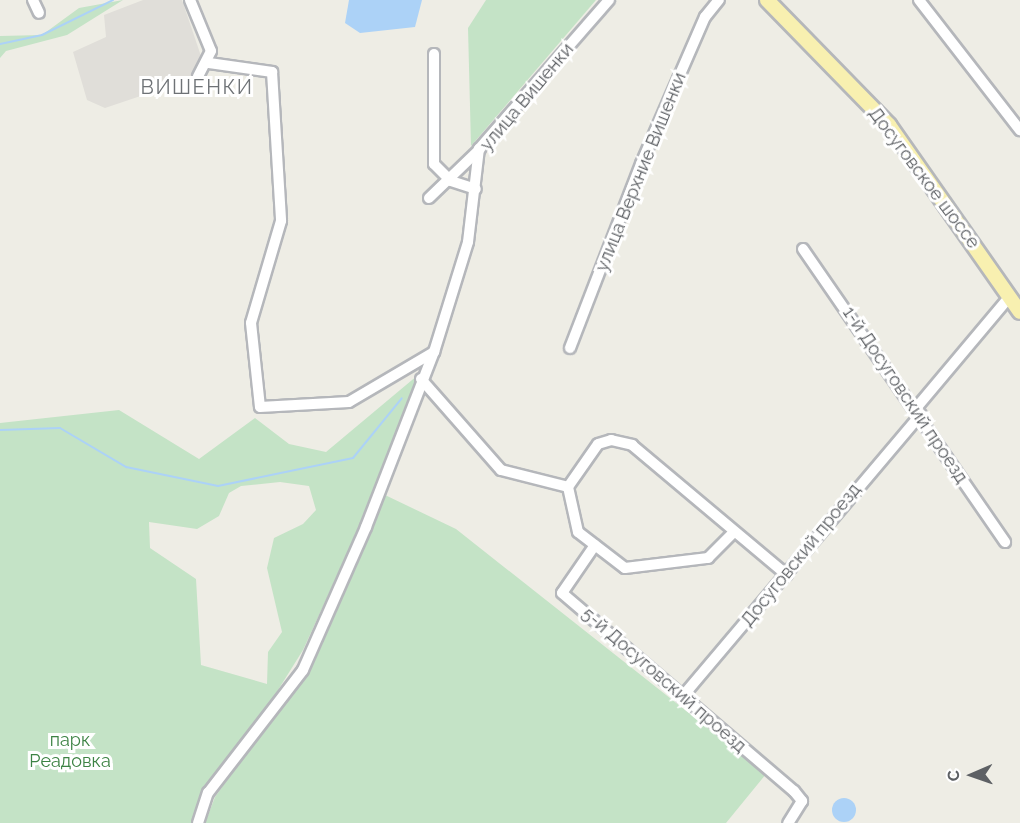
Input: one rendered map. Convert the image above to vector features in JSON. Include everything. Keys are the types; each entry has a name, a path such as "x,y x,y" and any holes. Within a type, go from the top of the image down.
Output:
{"main road":[{"name":"Досуговское шоссе","path":"767,0 889,125 1020,312"}],"street":[{"path":"33,0 39,13"},
{"path":"190,0 211,51 209,63 198,77"},
{"name":"улица Вишенки","path":"198,823 208,793 303,670 366,527 421,379 434,352 468,242 480,148 609,0"},
{"name":"улица Верхние Вишенки","path":"570,348 641,164 705,17 719,0"},
{"path":"919,0 1020,130"},
{"path":"434,54 434,164 449,179 476,189"},
{"path":"209,63 272,72 281,221 251,323 260,407 349,402 434,352"},
{"path":"429,198 480,148"},
{"name":"1-й Досуговский проезд","path":"803,249 919,410 1005,542"},
{"name":"Досуговский проезд","path":"682,698 787,575 1010,296"},
{"path":"421,379 501,470 568,487"},
{"path":"734,532 708,558 625,568 578,532 568,487 597,444 611,440 632,445 787,575"},
{"name":"5-й Досуговский проезд","path":"595,545 562,593 682,698 794,791 802,801 788,823"}],"shaded area":[{"path":"143,0 182,0 202,59 191,79 105,108 87,100 73,52 106,37 104,15"}],"green space":[{"path":"123,0 67,35 6,51 0,58 0,36 42,35 79,8"},
{"path":"486,0 596,0 471,146 468,28"},
{"name":"парк Реадовка","path":"418,375 374,495 303,650 195,823 0,823 0,423 119,410 199,459 255,418 289,444 326,452","holes":["280,482 309,486 316,510 303,524 274,538 267,568 282,632 268,652 267,684 201,665 196,579 150,548 149,522 197,529 219,516 229,493 241,486"]},
{"path":"385,495 456,529 766,774 726,823 205,823 215,797 305,672"}],"water":[{"path":"349,0 422,0 415,27 360,33 345,23"},
{"path":"844,798 849,799 855,805 855,815 849,821 844,822 839,821 833,815 832,810 833,805 839,799"}],"waterway":[{"path":"0,44 42,35 113,0"},
{"path":"0,430 60,428 126,467 218,486 353,458 402,398"}],"district":[{"name":"ВИШЕНКИ","path":"197,87"}]}
